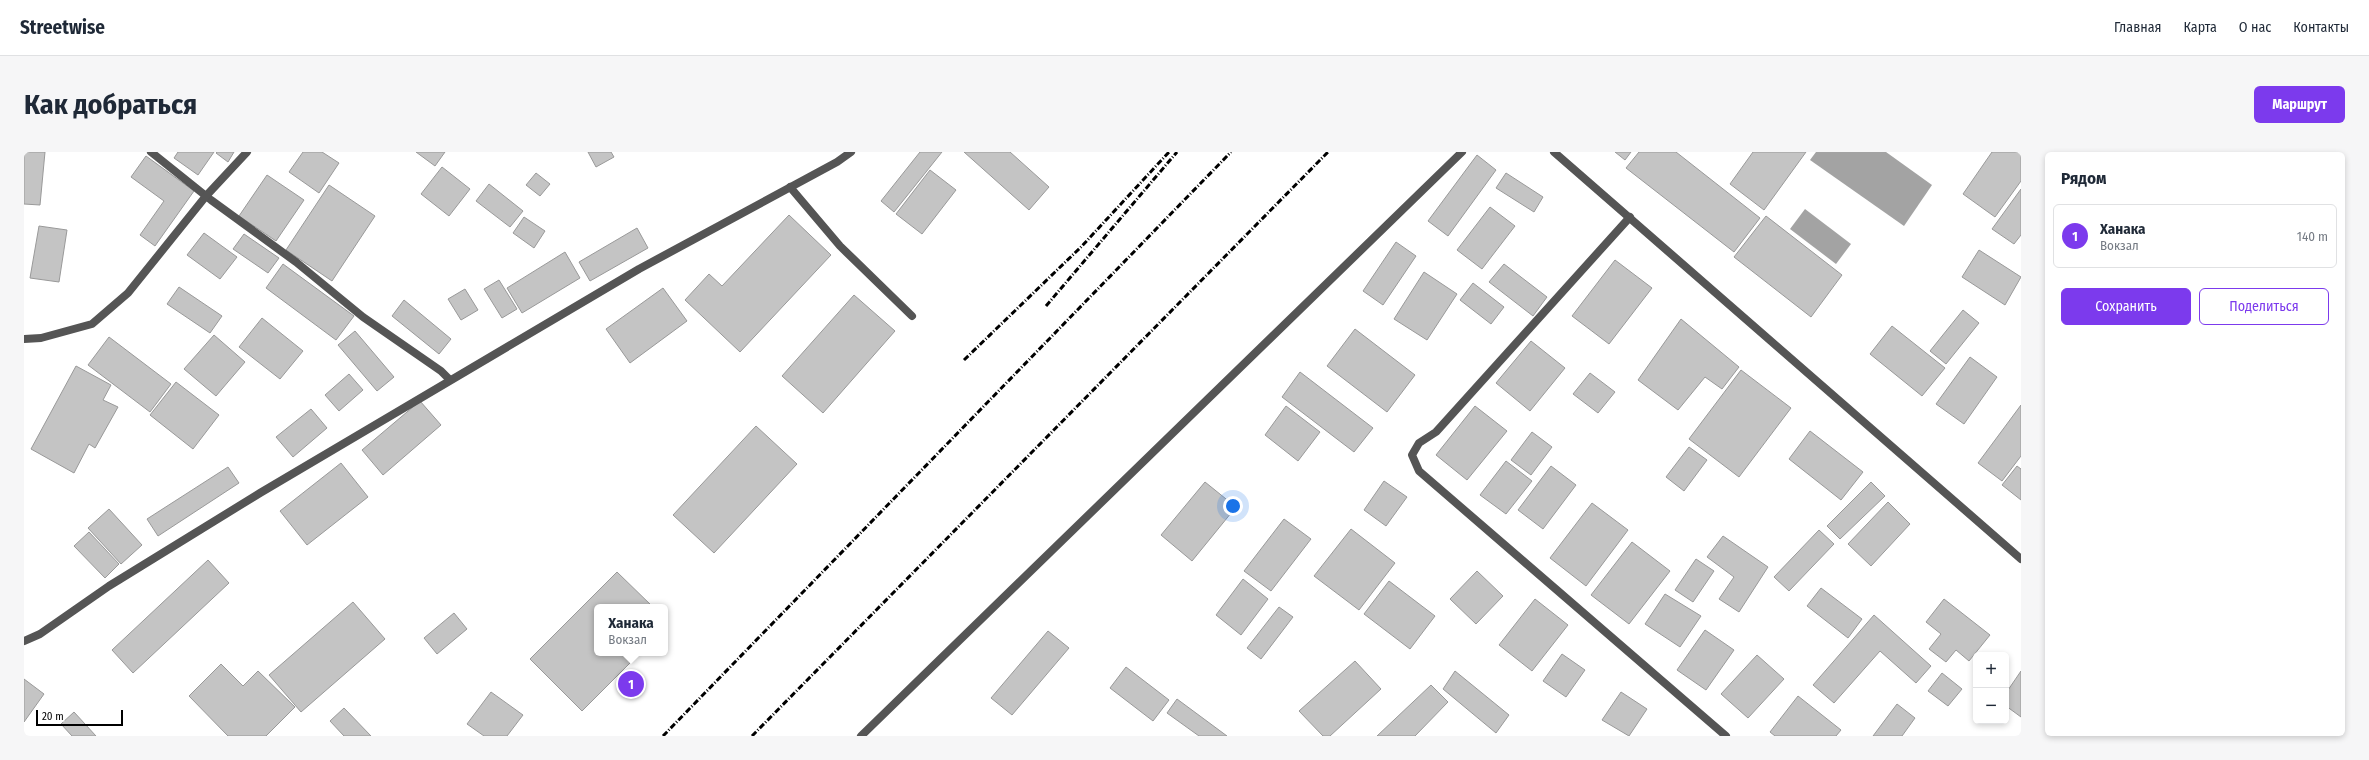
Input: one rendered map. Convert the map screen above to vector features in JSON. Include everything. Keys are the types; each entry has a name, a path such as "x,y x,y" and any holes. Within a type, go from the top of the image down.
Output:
{"street":[{"path":"151,152 206,196 296,262 363,317 441,371 450,380"},
{"path":"24,339 41,338 92,324 128,293 206,196 247,152"},
{"path":"24,641 40,634 109,586 260,493 450,380 639,269 851,152"},
{"path":"861,736 1462,152"},
{"path":"1554,152 2021,559"},
{"path":"790,187 840,246 912,316"},
{"path":"1630,217 1436,432 1419,443 1412,455 1419,471 1424,476 1726,736"}],"shaded area":[{"path":"1816,152 1886,152 1932,185 1904,226 1810,160"},
{"path":"1805,209 1851,244 1836,264 1790,229"}],"building":[{"path":"24,152 45,152 40,205 24,204"},
{"path":"178,152 214,152 198,175 174,158"},
{"path":"234,152 228,162 216,153"},
{"path":"303,152 322,152 339,163 319,193 289,172"},
{"path":"416,152 445,152 435,166"},
{"path":"588,152 611,152 614,157 596,167"},
{"path":"920,152 942,152 894,212 881,201"},
{"path":"964,152 1010,152 1049,187 1029,210"},
{"path":"1615,152 1631,152 1625,160"},
{"path":"1639,152 1676,152 1760,218 1734,252 1626,168"},
{"path":"1753,152 1806,152 1764,210 1730,184"},
{"path":"1992,152 2021,152 2021,181 1995,217 1963,194"},
{"path":"1477,155 1496,170 1448,236 1428,221"},
{"path":"146,156 194,191 155,246 140,235 164,201 131,177"},
{"path":"442,167 470,189 449,216 421,194"},
{"path":"930,170 956,190 922,234 896,214"},
{"path":"536,173 550,184 540,196 526,185"},
{"path":"1506,173 1543,197 1534,212 1496,188"},
{"path":"267,175 304,200 276,241 239,216"},
{"path":"489,184 523,211 510,227 476,201"},
{"path":"329,185 375,216 332,281 286,250"},
{"path":"2021,189 2021,235 2014,244 1992,229"},
{"path":"1490,207 1515,226 1482,269 1457,250"},
{"path":"789,215 831,255 740,352 685,300 709,274 722,286"},
{"path":"1766,216 1842,275 1811,317 1734,257"},
{"path":"524,217 545,231 534,248 513,233"},
{"path":"39,226 67,230 59,282 30,278"},
{"path":"637,228 648,248 590,281 579,262"},
{"path":"204,233 237,257 220,279 187,255"},
{"path":"244,234 279,258 268,273 233,249"},
{"path":"1396,242 1416,256 1383,305 1363,291"},
{"path":"1979,250 2021,277 2005,305 1962,277"},
{"path":"565,252 580,278 522,313 507,288"},
{"path":"1615,260 1652,288 1609,344 1572,316"},
{"path":"283,264 354,316 336,340 266,288"},
{"path":"1504,264 1547,297 1533,316 1489,282"},
{"path":"1424,272 1457,294 1427,340 1394,319"},
{"path":"499,280 517,309 502,318 484,289"},
{"path":"1473,283 1504,307 1491,324 1460,300"},
{"path":"179,287 222,316 210,333 167,304"},
{"path":"663,288 687,321 630,363 606,329"},
{"path":"465,289 478,310 461,320 448,299"},
{"path":"854,295 895,331 823,413 782,376"},
{"path":"404,300 451,339 439,354 392,316"},
{"path":"1963,310 1979,323 1946,364 1930,351"},
{"path":"262,318 303,351 280,379 239,347"},
{"path":"1681,319 1739,367 1722,389 1705,377 1678,410 1638,380"},
{"path":"1892,326 1945,368 1922,396 1870,354"},
{"path":"1355,329 1415,375 1387,412 1327,366"},
{"path":"355,331 394,377 377,391 338,345"},
{"path":"214,335 245,362 216,396 184,369"},
{"path":"109,337 171,384 150,412 88,365"},
{"path":"1531,341 1565,368 1530,411 1496,383"},
{"path":"1970,357 1997,377 1964,424 1936,404"},
{"path":"76,366 111,385 103,400 118,407 95,448 89,444 74,473 31,449"},
{"path":"1741,370 1791,408 1739,477 1689,439"},
{"path":"1300,372 1373,428 1354,452 1282,397"},
{"path":"1590,373 1615,392 1598,413 1573,394"},
{"path":"349,374 363,390 339,411 325,395"},
{"path":"176,382 219,415 193,449 150,415"},
{"path":"420,401 441,425 383,475 362,450"},
{"path":"2021,405 2021,456 2002,481 1978,463"},
{"path":"1286,406 1320,432 1298,461 1265,435"},
{"path":"1475,406 1507,431 1467,480 1436,455"},
{"path":"311,409 327,428 293,457 276,437"},
{"path":"756,426 797,464 714,553 673,515"},
{"path":"1810,431 1863,472 1841,500 1789,459"},
{"path":"1532,432 1552,447 1531,475 1511,460"},
{"path":"1689,447 1707,460 1684,491 1666,477"},
{"path":"1506,461 1532,481 1506,514 1480,495"},
{"path":"341,463 368,497 307,545 280,511"},
{"path":"1551,466 1576,485 1543,529 1518,510"},
{"path":"2017,466 2021,469 2021,500 2002,485"},
{"path":"228,467 239,483 158,536 147,519"},
{"path":"1384,481 1407,497 1386,526 1364,510"},
{"path":"1205,482 1236,507 1192,561 1161,535"},
{"path":"1871,482 1885,496 1840,539 1827,526"},
{"path":"1888,502 1910,524 1871,566 1848,544"},
{"path":"1592,503 1628,530 1586,586 1550,558"},
{"path":"109,509 142,545 121,564 88,528"},
{"path":"1284,519 1311,539 1271,591 1244,571"},
{"path":"1351,529 1395,563 1359,610 1314,576"},
{"path":"1819,530 1834,544 1789,591 1774,577"},
{"path":"89,532 119,564 105,578 74,546"},
{"path":"1723,536 1768,567 1739,612 1719,599 1734,577 1707,557"},
{"path":"1632,542 1670,571 1629,624 1591,595"},
{"path":"1696,559 1714,571 1693,602 1675,590"},
{"path":"208,560 229,583 133,673 112,650"},
{"path":"1477,571 1503,596 1476,624 1450,599"},
{"path":"617,572 650,604 594,604 594,656 637,656 582,711 530,659"},
{"path":"1243,579 1268,599 1241,635 1216,615"},
{"path":"1389,581 1435,616 1410,649 1364,614"},
{"path":"1821,588 1862,619 1848,638 1807,606"},
{"path":"1665,594 1701,616 1680,647 1645,624"},
{"path":"1535,599 1568,625 1532,671 1499,645"},
{"path":"1944,599 1990,635 1976,652 1973,652 1973,656 1969,661 1956,650 1946,662 1929,649 1941,634 1926,622"},
{"path":"353,602 385,639 301,712 269,675"},
{"path":"1279,607 1293,617 1261,659 1247,648"},
{"path":"454,613 467,629 437,654 424,638"},
{"path":"1874,615 1931,666 1916,683 1880,651 1834,703 1813,685"},
{"path":"1705,630 1734,650 1706,690 1677,670"},
{"path":"1048,631 1069,648 1012,715 991,698"},
{"path":"1562,654 1585,670 1566,697 1543,681"},
{"path":"1757,655 1784,679 1748,718 1721,694"},
{"path":"1355,661 1381,689 1330,736 1323,736 1299,711"},
{"path":"221,664 243,686 258,671 295,707 266,736 228,736 189,696"},
{"path":"1126,667 1169,700 1153,721 1110,688"},
{"path":"1455,671 1509,715 1496,733 1443,689"},
{"path":"2021,671 2021,717 2009,708 2009,689"},
{"path":"1942,673 1962,689 1948,706 1928,691"},
{"path":"24,679 44,694 24,722"},
{"path":"1431,685 1448,702 1415,736 1377,736"},
{"path":"491,692 523,715 507,736 484,736 467,724"},
{"path":"1621,692 1647,709 1629,736 1602,720"},
{"path":"1798,696 1841,730 1836,736 1775,736 1770,732"},
{"path":"1177,699 1227,736 1199,736 1167,713"},
{"path":"1897,704 1915,718 1902,736 1873,736"},
{"path":"344,708 371,736 344,736 330,721"},
{"path":"74,712 96,736 72,736 61,724"}],"railway":[{"path":"964,360 1082,246 1169,152"},
{"path":"1046,306 1177,152"},
{"path":"663,736 1231,152"},
{"path":"752,736 1328,152"}],"place":[{"name":"Ханака","path":"631,684"}]}
